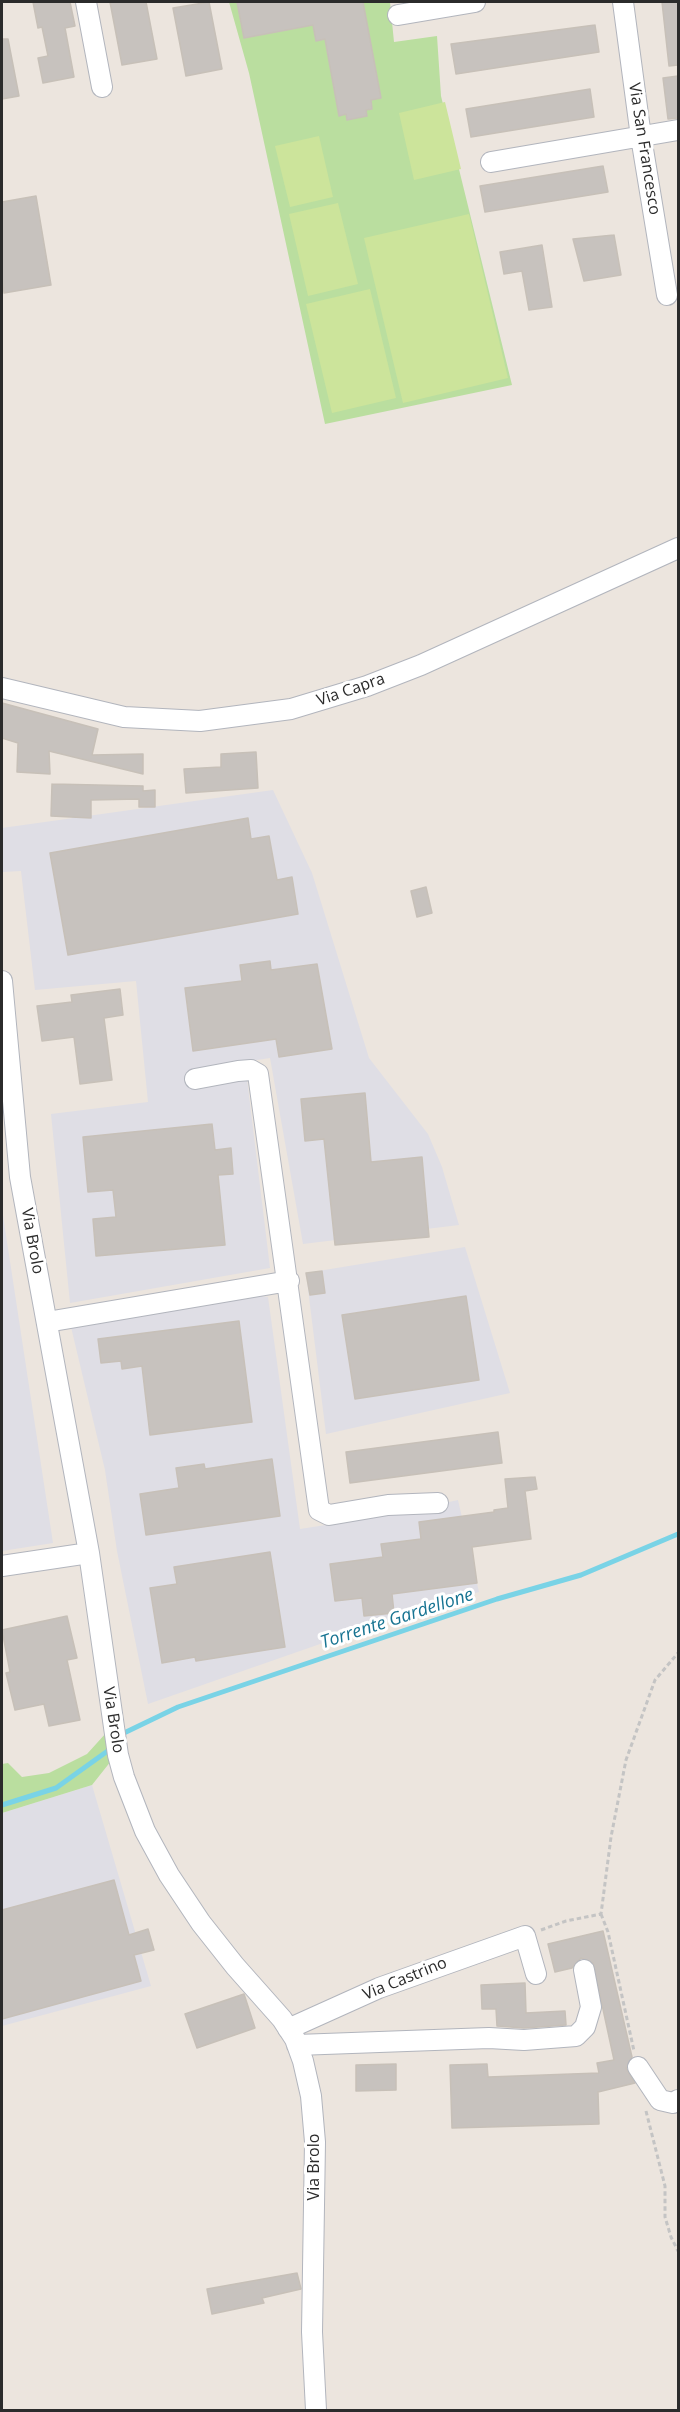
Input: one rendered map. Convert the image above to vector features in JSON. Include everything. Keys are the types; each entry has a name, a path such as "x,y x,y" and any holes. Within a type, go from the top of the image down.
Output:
{"street":[{"path":"86,2 102,87"},
{"path":"398,15 475,2"},
{"name":"Via San Francesco","path":"623,2 641,137 667,295"},
{"path":"491,162 678,130"},
{"name":"Via Capra","path":"2,688 82,709 135,718 200,721 291,709 324,701 421,665 678,548"},
{"name":"Via Brolo","path":"2,981 7,1103 89,1554 117,1755 129,1795 169,1875 201,1923 293,2037 303,2061 314,2119 312,2360 316,2410"},
{"path":"195,1078 251,1070 258,1074 289,1281 319,1510 329,1515 388,1505 438,1503"},
{"path":"47,1322 289,1281"},
{"path":"2,1566 89,1554"},
{"path":"525,1936 536,1974"},
{"name":"Via Castrino","path":"293,2037 379,1988 525,1936"},
{"path":"293,2037 524,2040 576,2036 585,2027 591,2007 584,1970"},
{"path":"638,2067 660,2100 673,2103 678,2100"}],"path":[{"path":"525,1936 566,1921 601,1914 610,1837 626,1760 655,1680 678,1653"}],"shaded area":[{"path":"273,790 312,873 369,1058 428,1134 442,1167 459,1225 303,1244 270,1058 194,1070 247,1079 270,1268 70,1303 51,1114 148,1102 136,981 35,990 21,871 3,872 2,828"},
{"path":"2,1209 53,1543 2,1551"},
{"path":"465,1247 510,1393 326,1434 306,1273"},
{"path":"248,1294 268,1297 300,1529 390,1515 458,1500 479,1592 409,1613 148,1704 117,1551 105,1470 71,1327"},
{"path":"92,1785 151,1986 2,2026 2,1813"}],"green space":[{"path":"229,2 390,2 394,42 437,36 441,96 512,385 325,424 249,73"},
{"path":"445,102 461,169 414,180 399,113"},
{"path":"319,136 333,197 290,207 275,146"},
{"path":"338,203 358,284 308,296 289,214"},
{"path":"469,214 508,378 403,403 364,238"},
{"path":"370,289 396,398 332,413 306,304"},
{"path":"106,1733 111,1761 92,1785 2,1813 2,1764 8,1763 22,1777 49,1773 87,1754"}],"building":[{"path":"33,2 70,2 75,26 65,28 74,77 43,83 38,58 48,56 42,27 38,28"},
{"path":"110,2 146,2 157,59 122,65"},
{"path":"209,2 222,69 186,76 173,8"},
{"path":"237,2 363,2 381,98 371,100 372,109 366,110 367,116 347,120 346,114 339,116 325,39 316,41 313,25 244,38"},
{"path":"662,2 678,2 678,65 669,66"},
{"path":"595,25 599,52 456,74 451,44"},
{"path":"2,39 8,39 19,96 2,99"},
{"path":"678,76 678,118 668,119 663,78"},
{"path":"590,89 594,117 471,137 466,109"},
{"path":"603,166 608,192 485,212 480,186"},
{"path":"36,196 51,285 4,293 2,202"},
{"path":"614,235 621,275 584,281 573,239"},
{"path":"542,245 552,307 529,310 522,271 504,274 500,252"},
{"path":"2,703 98,729 92,755 143,754 143,774 49,751 50,774 17,772 18,743 2,738"},
{"path":"256,752 258,788 186,793 184,769 221,767 221,754"},
{"path":"52,784 143,786 143,791 155,790 155,807 139,807 139,799 91,800 91,818 51,816"},
{"path":"248,818 251,839 269,836 277,880 292,877 298,914 68,955 50,853"},
{"path":"426,887 432,913 417,917 411,891"},
{"path":"270,961 271,970 317,964 332,1049 279,1057 276,1039 193,1051 185,988 242,981 240,965"},
{"path":"120,989 123,1015 104,1018 112,1080 80,1084 74,1037 42,1041 37,1006 72,1002 71,995"},
{"path":"365,1093 371,1162 422,1157 429,1237 335,1245 324,1139 305,1141 301,1099"},
{"path":"212,1124 215,1150 231,1148 233,1174 218,1175 225,1245 96,1256 93,1219 116,1217 113,1190 88,1192 83,1137"},
{"path":"322,1271 325,1293 310,1295 306,1273"},
{"path":"466,1296 479,1380 355,1399 342,1315"},
{"path":"239,1321 252,1422 150,1435 142,1366 122,1369 121,1361 101,1363 98,1339"},
{"path":"498,1432 502,1463 350,1483 346,1452"},
{"path":"272,1459 280,1516 146,1535 140,1494 179,1488 176,1468 204,1464 205,1469"},
{"path":"535,1477 537,1489 525,1491 531,1539 472,1547 477,1583 392,1594 394,1613 364,1616 362,1598 335,1601 330,1564 383,1557 381,1544 421,1539 419,1522 508,1508 505,1479"},
{"path":"270,1552 285,1647 196,1661 195,1657 162,1663 150,1588 177,1584 174,1567"},
{"path":"67,1616 77,1658 67,1660 80,1720 49,1726 44,1704 15,1710 6,1673 10,1672 2,1630"},
{"path":"114,1880 129,1935 148,1929 154,1950 134,1955 141,1981 2,2019 2,1910"},
{"path":"603,1931 632,2057 626,2068 635,2083 598,2092 599,2124 452,2128 450,2065 487,2064 488,2077 599,2073 597,2063 614,2060 593,1963 581,1958 572,1968 555,1972 548,1944"},
{"path":"525,1983 526,2013 565,2011 566,2025 524,2028 497,2026 496,2009 482,2009 481,1985"},
{"path":"244,1994 255,2028 197,2048 185,2014"},
{"path":"396,2064 396,2090 356,2091 356,2065"},
{"path":"297,2273 301,2289 262,2298 264,2303 212,2314 207,2289"}],"waterway":[{"name":"Torrente Gardellone","path":"124,1733 178,1707 497,1599 581,1575 678,1534"},
{"name":"Torrente Gardellone","path":"2,1805 56,1788 109,1750"}]}
